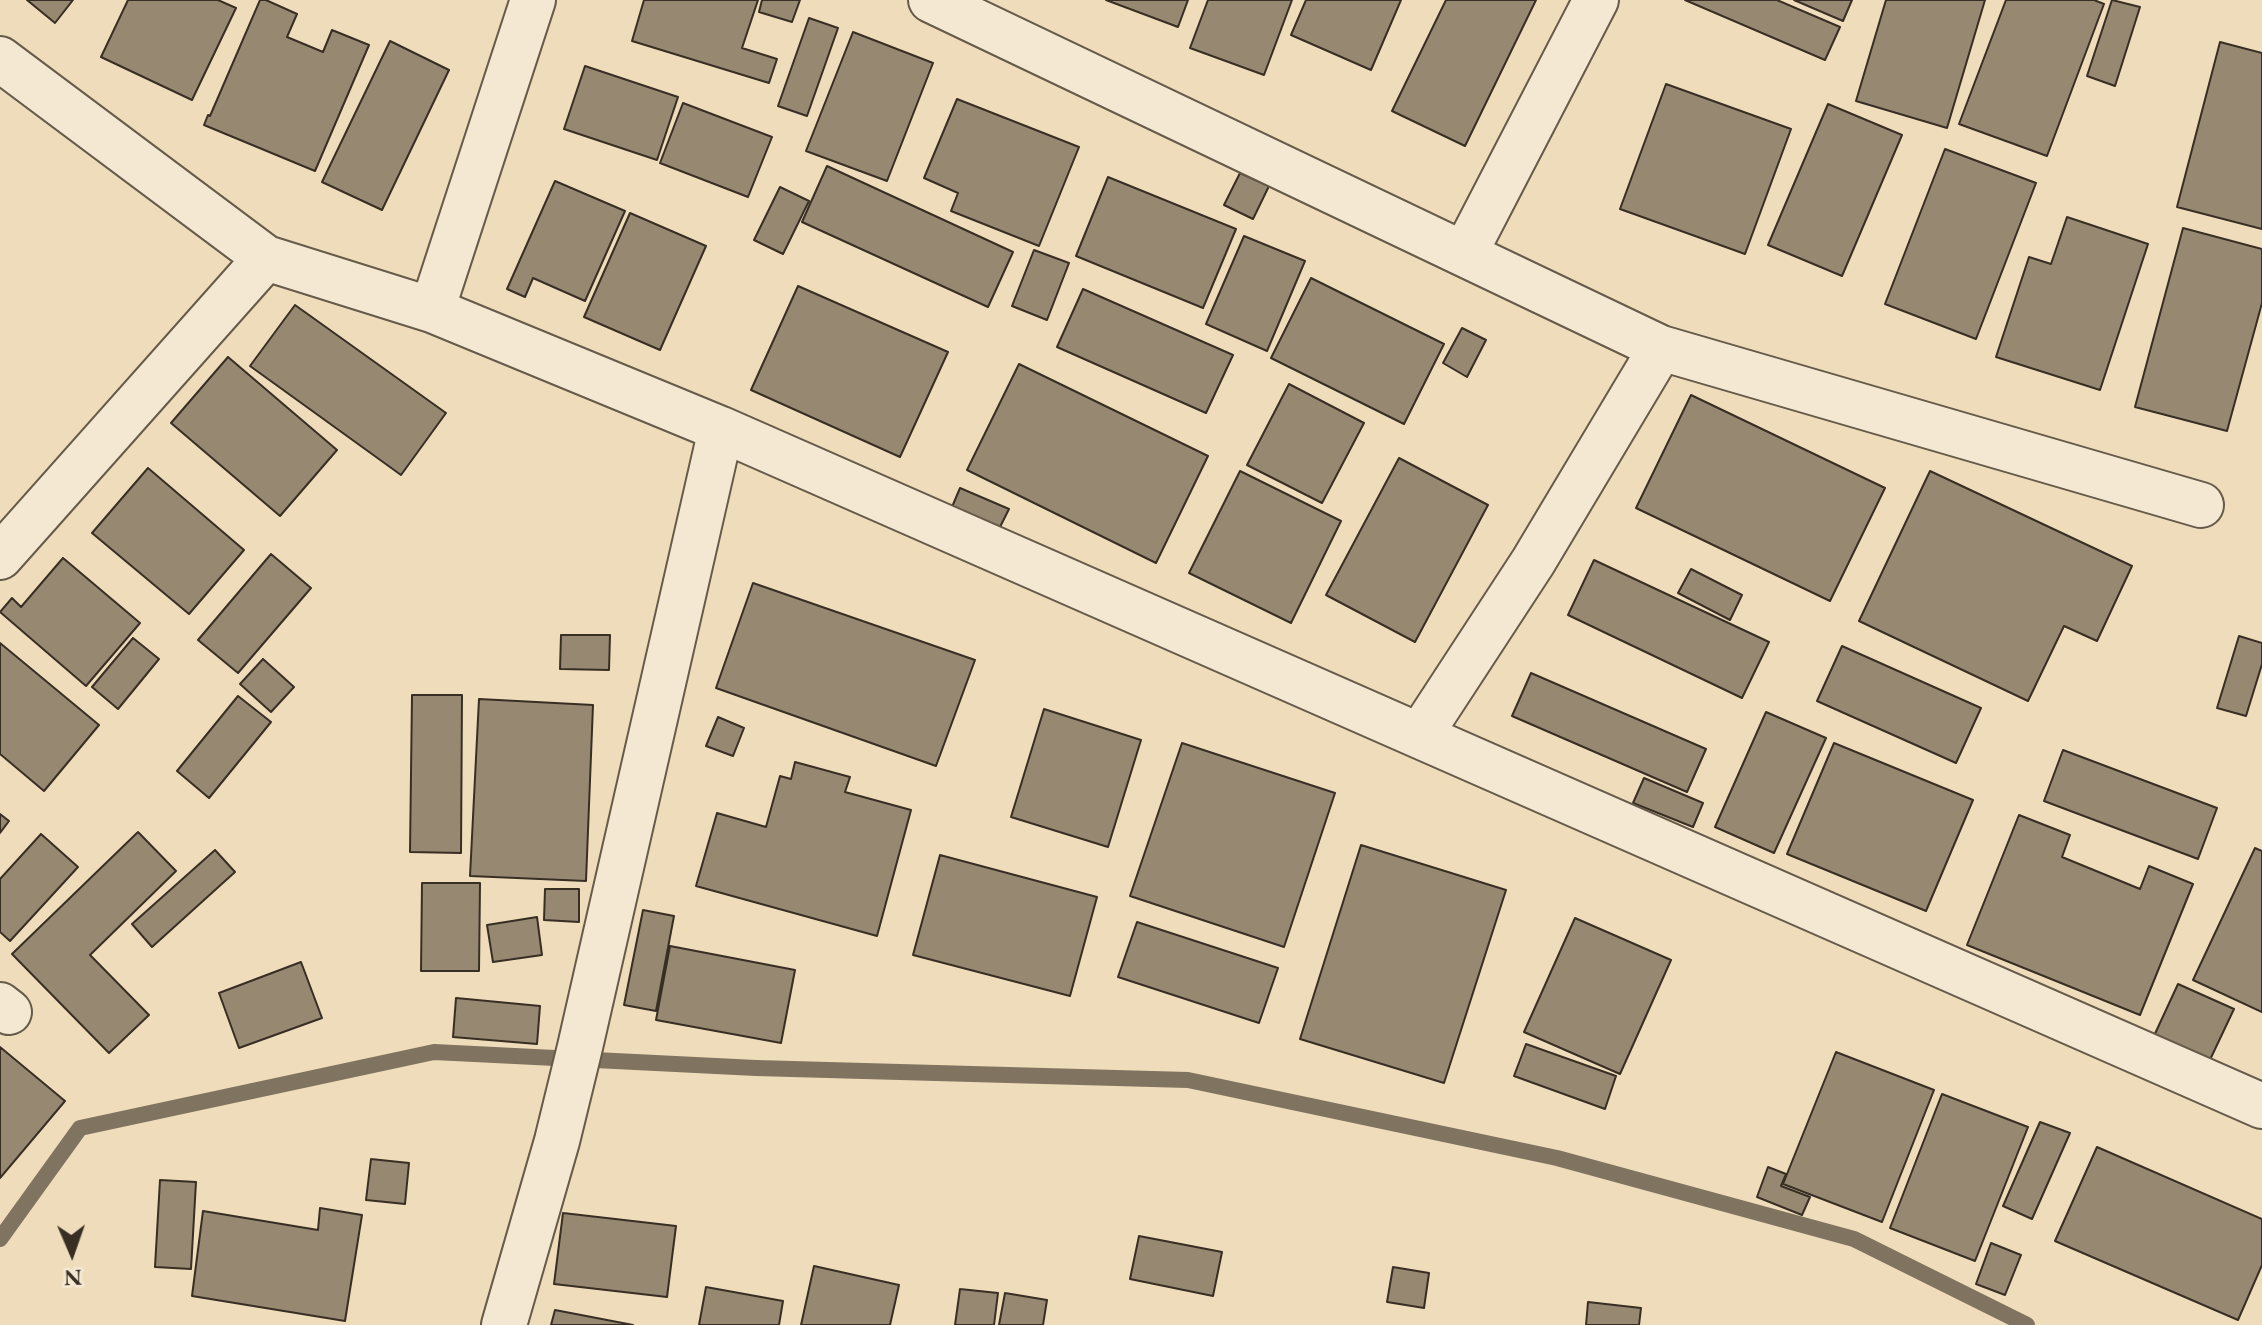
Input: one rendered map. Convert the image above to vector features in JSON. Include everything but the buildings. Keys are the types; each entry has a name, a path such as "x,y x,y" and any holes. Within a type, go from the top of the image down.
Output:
{"street":[{"path":"432,310 533,0"},
{"path":"931,0 1661,348 2201,505"},
{"path":"1465,253 1596,0"},
{"path":"0,59 266,258 432,310 721,429 2262,1106"},
{"path":"0,557 266,258"},
{"path":"1420,735 1533,562 1661,348"},
{"path":"504,1325 557,1141 580,1047 721,429"}],"waterway":[{"path":"0,1239 80,1128 434,1052 756,1068 1188,1080 1557,1158 1854,1239 2027,1325"}]}
